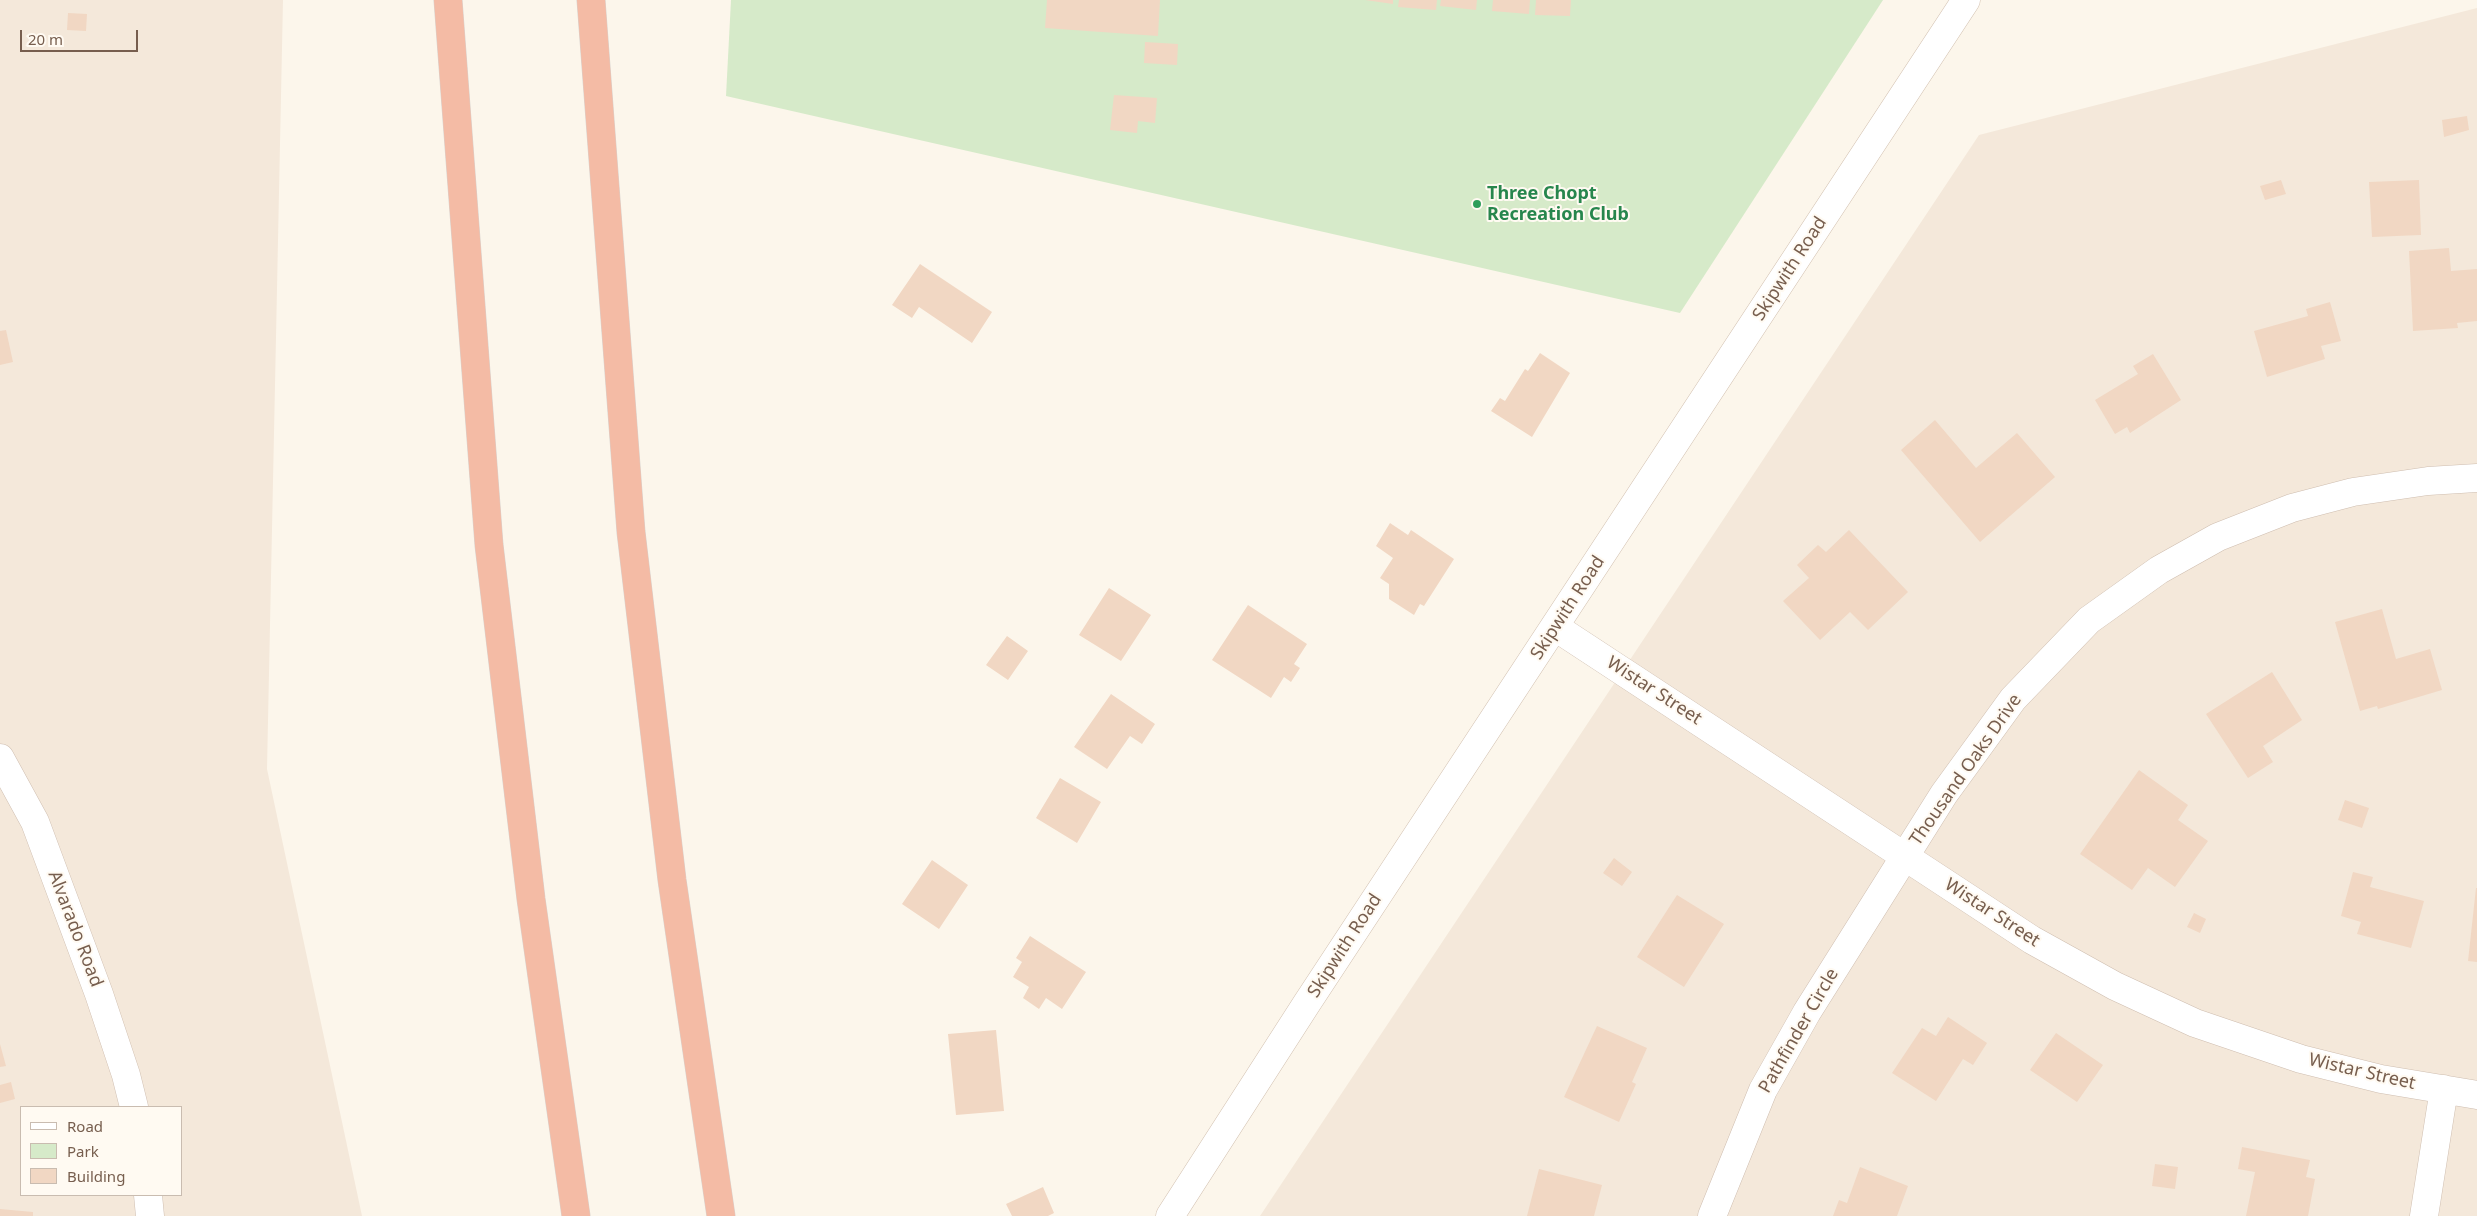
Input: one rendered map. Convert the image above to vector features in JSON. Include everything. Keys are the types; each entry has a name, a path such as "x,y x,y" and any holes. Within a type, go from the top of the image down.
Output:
{"highway":[{"path":"448,0 489,546 531,899 576,1216"},
{"path":"591,0 631,532 672,880 721,1216"}],"street":[{"name":"Skipwith Road","path":"1170,1216 1966,0"},
{"name":"Thousand Oaks Drive","path":"1906,857 1944,794 2013,698 2089,620 2158,570 2218,537 2292,508 2353,492 2428,481 2477,478"},
{"name":"Wistar Street","path":"1555,627 2032,940 2115,986 2195,1023 2301,1059 2381,1079 2477,1095"},
{"name":"Alvarado Road","path":"0,758 38,831 100,994 126,1075 134,1106"},
{"name":"Pathfinder Circle","path":"1712,1216 1762,1090 1808,1012 1906,857"},
{"path":"2424,1216 2444,1089"},
{"path":"148,1196 150,1216"}],"shaded area":[{"path":"0,0 283,0 267,769 362,1216 0,1216"},
{"path":"2477,8 2477,1216 1260,1216 1979,135"}],"green space":[{"name":"Three Chopt Recreation Club","path":"731,0 1883,0 1680,313 726,96"}],"building":[{"path":"1047,0 1160,0 1158,36 1045,28"},
{"path":"1365,0 1393,0 1393,4"},
{"path":"1399,0 1437,0 1436,10 1398,7"},
{"path":"1441,0 1477,0 1476,10 1440,6"},
{"path":"1493,0 1530,0 1529,14 1492,11"},
{"path":"1536,0 1571,0 1570,16 1535,15"},
{"path":"68,13 87,14 86,31 67,30"},
{"path":"1145,42 1178,44 1177,65 1144,63"},
{"path":"1114,95 1157,98 1155,123 1138,121 1137,133 1110,130"},
{"path":"2467,116 2469,130 2444,137 2442,120"},
{"path":"2281,180 2286,194 2265,200 2260,186"},
{"path":"2419,180 2421,235 2372,237 2369,182"},
{"path":"2449,248 2451,271 2477,269 2477,321 2457,323 2458,328 2413,331 2409,251"},
{"path":"920,264 992,312 972,343 919,307 912,318 892,305"},
{"path":"2330,302 2341,341 2321,346 2325,359 2267,377 2254,331 2308,316 2306,309"},
{"path":"6,330 13,362 0,365 0,331"},
{"path":"1540,353 1570,373 1532,437 1491,411 1500,398 1505,401 1525,369 1528,371"},
{"path":"2153,354 2181,400 2130,433 2127,427 2115,434 2095,400 2138,374 2133,366"},
{"path":"1935,420 1976,468 2017,433 2055,477 1980,542 1901,450"},
{"path":"1390,523 1408,535 1411,530 1454,559 1424,606 1420,604 1414,615 1389,599 1389,584 1380,578 1393,558 1376,546"},
{"path":"1849,530 1908,592 1868,630 1850,612 1820,640 1783,601 1809,578 1797,565 1818,545 1826,552"},
{"path":"1109,588 1151,615 1121,661 1079,635"},
{"path":"1248,605 1307,644 1294,664 1300,668 1291,682 1284,677 1271,698 1212,660"},
{"path":"2382,609 2396,659 2430,649 2442,690 2378,709 2377,706 2360,711 2335,622"},
{"path":"1007,636 1028,651 1008,680 986,665"},
{"path":"2272,672 2302,720 2263,746 2273,762 2248,778 2206,714"},
{"path":"1111,694 1155,724 1142,744 1130,736 1107,769 1074,747"},
{"path":"2139,770 2188,805 2178,820 2208,841 2175,887 2148,868 2132,890 2080,854"},
{"path":"1060,778 1101,802 1077,843 1036,818"},
{"path":"2345,800 2369,808 2362,828 2338,820"},
{"path":"1614,858 1632,872 1622,886 1603,873"},
{"path":"932,860 968,885 939,929 902,904"},
{"path":"2353,872 2373,877 2370,887 2424,901 2411,948 2357,934 2361,922 2341,916"},
{"path":"2477,888 2477,962 2468,961"},
{"path":"1677,895 1724,924 1684,987 1637,957"},
{"path":"2194,913 2206,919 2200,933 2187,927"},
{"path":"1030,936 1086,972 1062,1009 1046,998 1039,1009 1023,998 1029,987 1013,977 1022,962 1016,958"},
{"path":"1948,1017 1987,1043 1973,1065 1963,1059 1936,1101 1892,1073 1922,1028 1936,1036"},
{"path":"1597,1026 1647,1048 1632,1082 1636,1084 1619,1122 1564,1097"},
{"path":"996,1030 1004,1111 956,1115 948,1034"},
{"path":"2056,1033 2103,1065 2077,1102 2030,1070"},
{"path":"0,1044 6,1066 0,1067"},
{"path":"11,1082 15,1099 0,1103 0,1085"},
{"path":"2242,1147 2310,1160 2306,1177 2315,1179 2308,1216 2246,1216 2255,1172 2238,1169"},
{"path":"2155,1164 2178,1167 2175,1189 2152,1186"},
{"path":"1860,1167 1908,1186 1897,1216 1833,1216 1839,1200 1847,1203"},
{"path":"1539,1169 1602,1185 1594,1216 1527,1216"},
{"path":"1043,1187 1054,1213 1048,1216 1012,1216 1006,1204"},
{"path":"0,1209 33,1212 33,1216 0,1216"}],"place":[{"name":"Three Chopt Recreation Club","path":"1477,204"}]}
